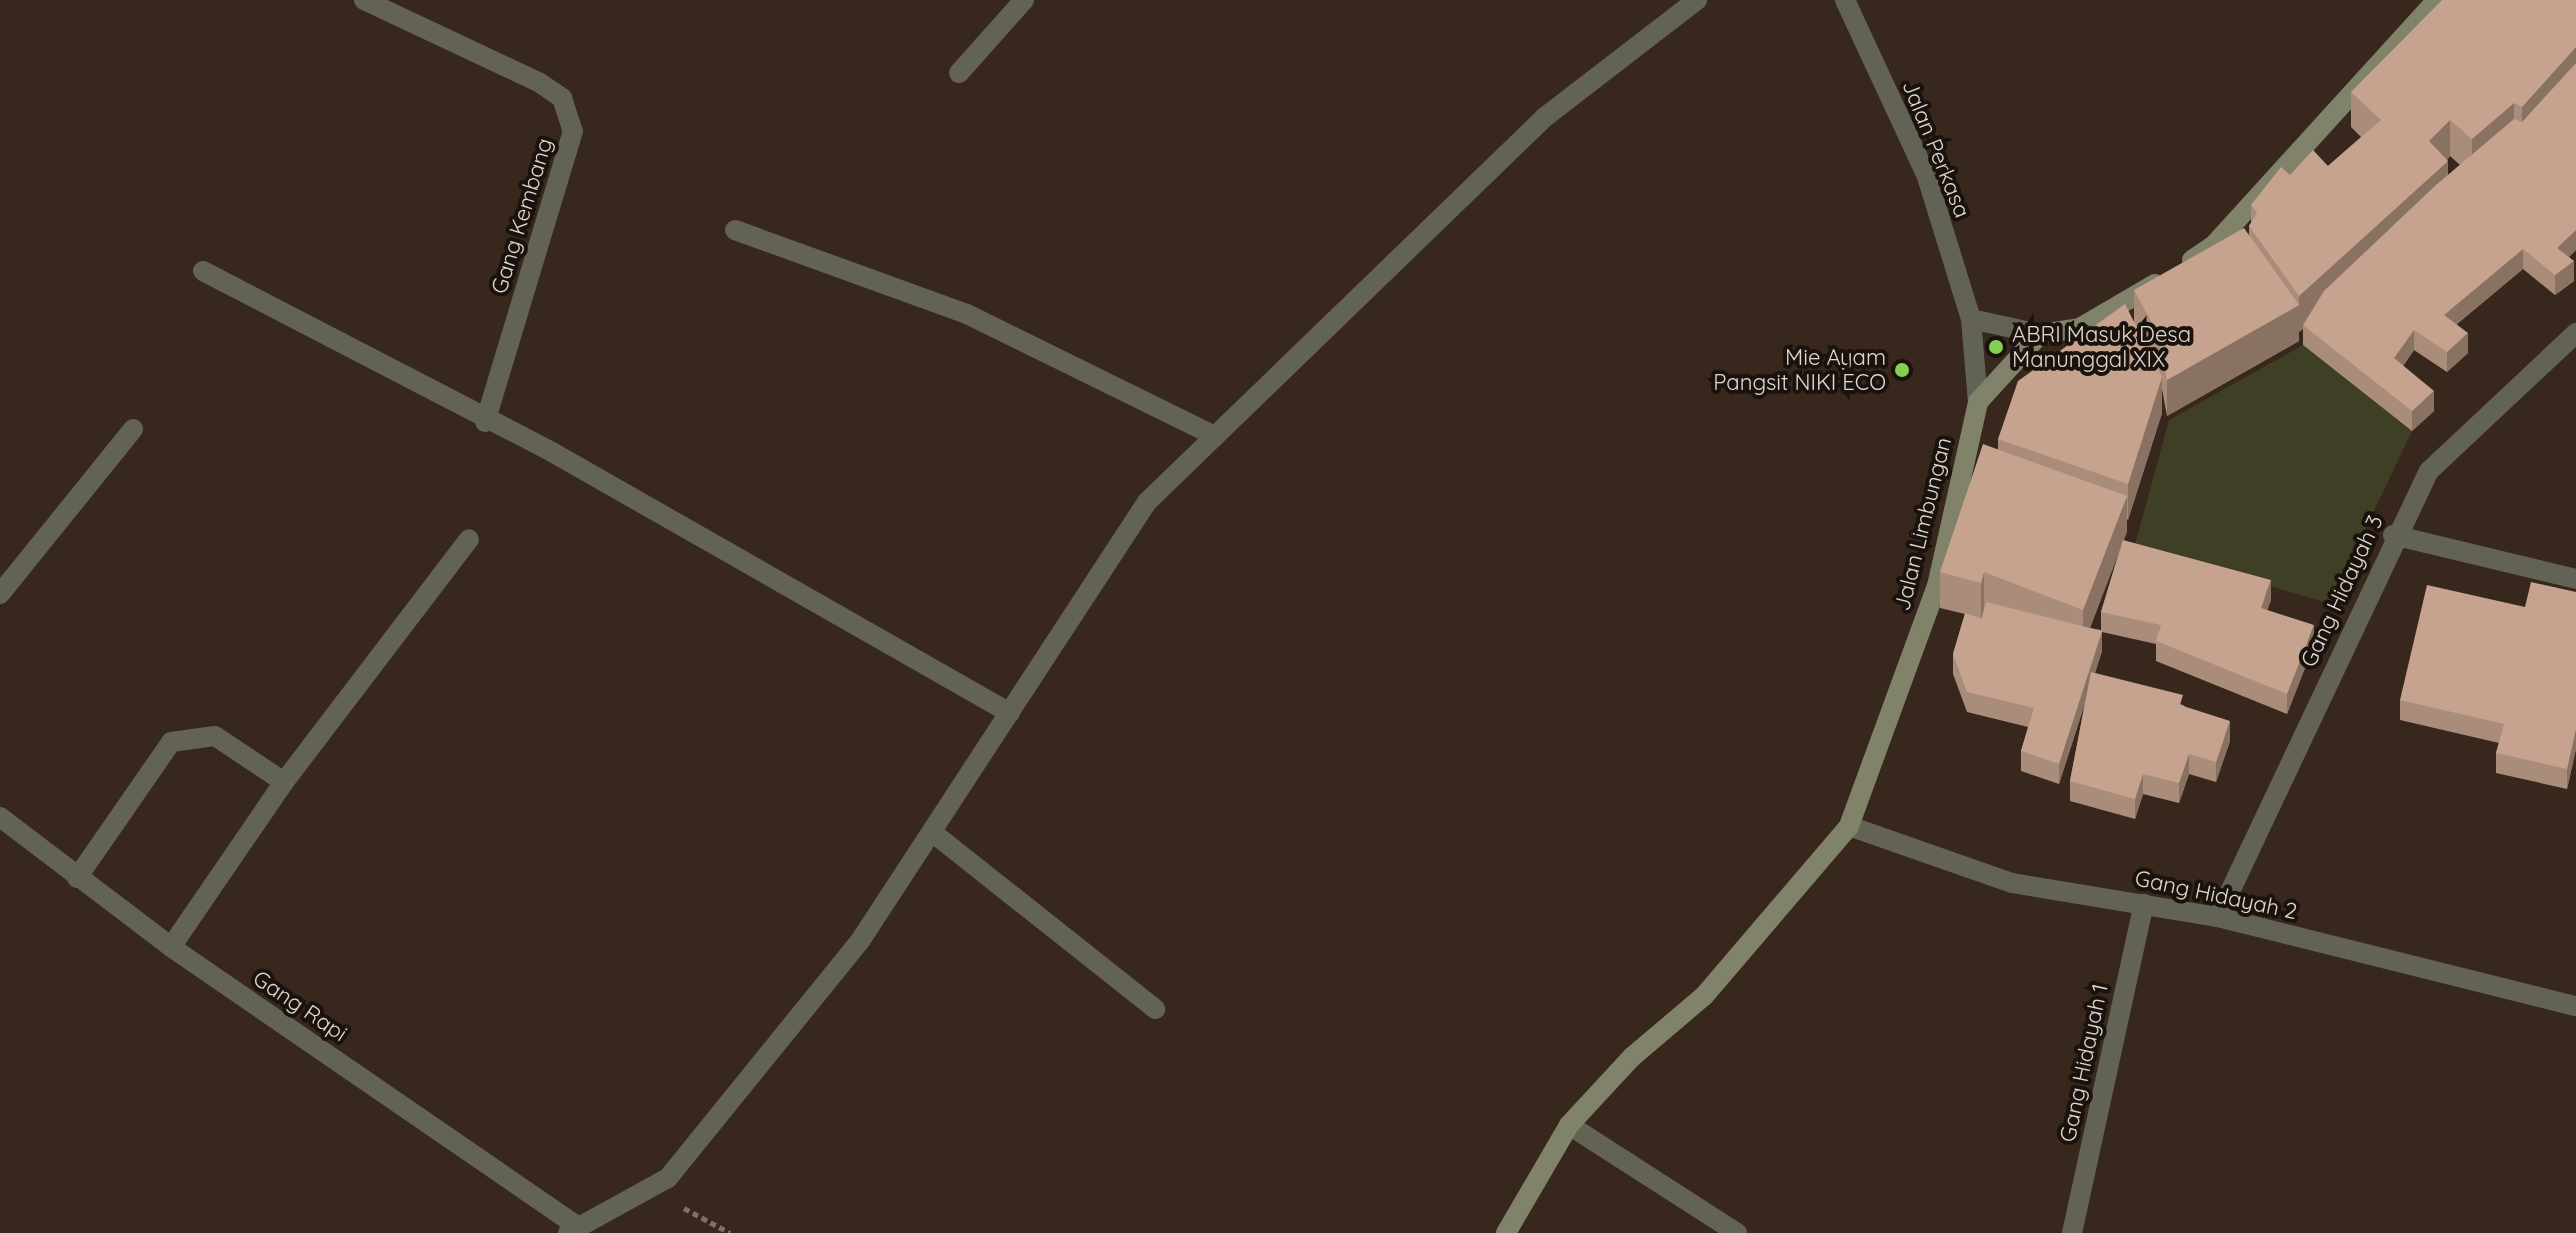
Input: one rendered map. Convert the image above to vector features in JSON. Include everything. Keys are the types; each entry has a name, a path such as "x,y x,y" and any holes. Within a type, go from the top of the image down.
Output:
{"street":[{"name":"Gang Kembang","path":"364,0 540,83 562,98 573,131 485,422"},
{"path":"959,73 1024,0"},
{"path":"573,1230 668,1178 860,941 1147,502 1545,117 1697,0"},
{"name":"Jalan Perkasa","path":"1845,0 1927,177 1971,319 1978,402"},
{"path":"1971,319 2040,334 2080,328 2214,245 2437,0"},
{"path":"735,230 967,314 1215,436"},
{"path":"203,271 485,422 552,452 1010,713"},
{"name":"Gang Hidayah 3","path":"2218,917 2393,535 2429,471 2576,333"},
{"name":"Jalan Limbungan","path":"1506,1233 1569,1125 1632,1057 1704,996 1849,826 1937,586 1978,402 2040,334"},
{"path":"0,594 133,429"},
{"path":"2393,535 2576,579"},
{"path":"171,947 284,782 469,539"},
{"path":"77,878 171,742 215,736 284,782"},
{"name":"Gang Rapi","path":"0,817 171,947 573,1230"},
{"name":"Gang Hidayah 2","path":"1849,826 2012,883 2218,917 2576,1006"},
{"path":"932,832 1155,1009"},
{"name":"Gang Hidayah 1","path":"2072,1233 2144,904"},
{"path":"1569,1125 1737,1233"}],"path":[{"path":"648,1189 730,1233"}],"green space":[{"path":"2303,345 2412,431 2330,604 2135,545 2169,420"}],"building":[{"path":"2442,0 2576,0 2576,47 2522,107 2514,103 2472,139 2450,120 2429,141 2448,161 2299,296 2249,226 2257,213 2251,205 2281,167 2290,175 2313,150 2328,166 2381,120 2351,92"},
{"path":"2576,63 2576,230 2557,248 2574,261 2555,275 2523,249 2444,315 2468,333 2447,352 2414,330 2394,358 2434,391 2412,411 2303,325 2324,291 2436,185 2514,119 2522,122"},
{"path":"2244,228 2299,305 2167,380 2158,334 2134,290"},
{"path":"2125,304 2162,377 2128,484 1998,439 2018,381"},
{"path":"1983,444 2127,496 2083,610 1984,572 1981,583 1940,572"},
{"path":"2123,540 2271,580 2261,608 2314,625 2287,694 2156,641 2161,625 2101,612"},
{"path":"2531,582 2576,592 2576,729 2567,769 2496,753 2504,724 2400,700 2427,585 2525,607"},
{"path":"1986,602 2102,631 2059,764 2021,751 2034,708 1967,692 1953,654 1965,613 1982,619"},
{"path":"2091,672 2183,695 2180,705 2230,721 2216,762 2189,754 2179,783 2143,774 2135,799 2070,781"}],"place":[{"name":"ABRI Masuk Desa Manunggal XIX","path":"1996,347"},
{"name":"Mie Ayam Pangsit NIKI ECO","path":"1902,370"}]}
